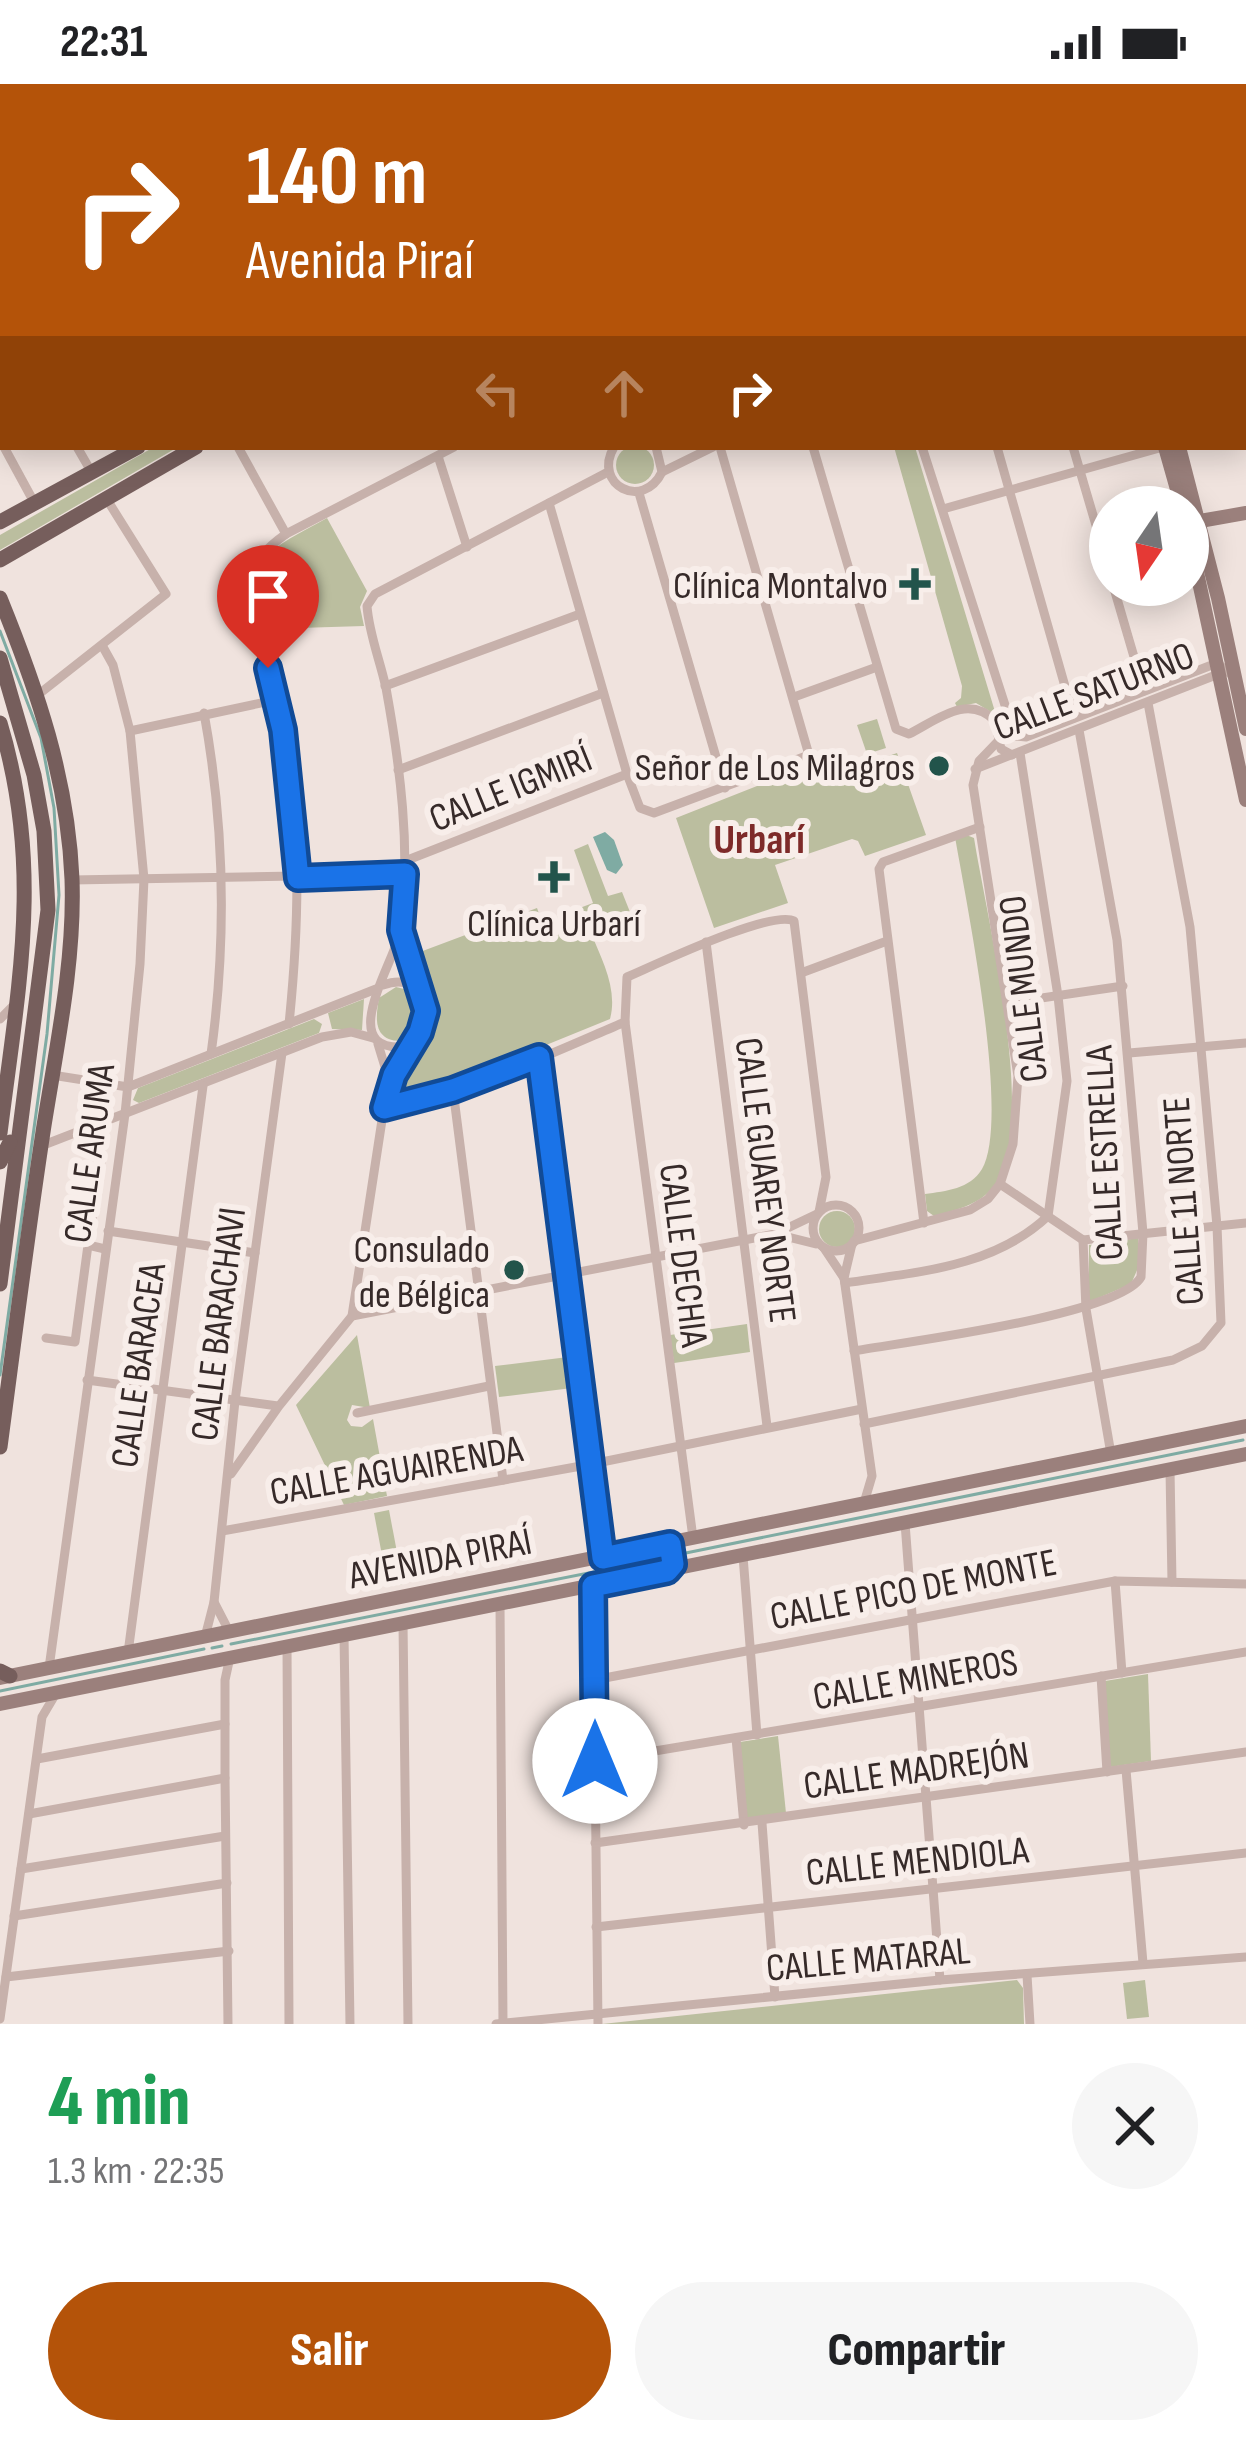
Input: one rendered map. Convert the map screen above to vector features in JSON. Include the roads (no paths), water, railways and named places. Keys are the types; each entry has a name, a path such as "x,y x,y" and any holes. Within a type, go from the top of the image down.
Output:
{"main road":[{"path":"0,523 132,450"},
{"path":"0,560 191,450"},
{"path":"1165,450 1178,486"},
{"path":"1179,450 1184,486"},
{"path":"1209,512 1246,513"},
{"path":"1209,583 1246,729"},
{"path":"0,598 39,694 62,792 72,880 52,1075 0,1447"},
{"path":"1206,606 1246,800"},
{"path":"0,658 34,775 44,830 48,910 0,1284"},
{"path":"0,688 14,730 35,835 39,912 0,1162"},
{"path":"0,723 22,829 27,907 1,1120 5,1137 0,1215"},
{"path":"0,791 13,776"},
{"name":"AVENIDA PIRAÍ","path":"0,1704 593,1586 670,1556 693,1538 964,1487 1246,1426"},
{"name":"AVENIDA PIRAÍ","path":"3,1675 603,1558 742,1556 1246,1454"},
{"path":"964,1487 972,1507"},
{"path":"234,1632 228,1646 236,1656"},
{"path":"198,1638 206,1662"}],"street":[{"path":"5,450 35,504"},
{"path":"79,450 92,473"},
{"path":"240,450 286,534"},
{"path":"289,1024 298,878 290,782 250,582 267,547 286,534 448,450"},
{"path":"611,450 608,472 622,490 638,493 653,486 662,472 657,450"},
{"path":"662,472 710,450"},
{"path":"718,450 794,697 877,667"},
{"path":"814,450 896,729 902,734 970,706 986,712 1001,737"},
{"path":"923,450 1004,712 1018,736"},
{"name":"CALLE ESTRELLA","path":"854,1351 1086,1309 1136,1286 1142,1268 1123,986 1076,724 998,450"},
{"path":"1074,450 1089,499"},
{"path":"943,509 1154,450"},
{"path":"437,456 467,547"},
{"path":"228,1479 279,1406 352,1316 386,1094 385,1067 371,1009 401,930 405,874 398,770 367,612 370,600 608,472"},
{"path":"638,493 725,788"},
{"path":"39,694 166,594 106,498"},
{"path":"549,503 627,774"},
{"name":"CALLE 11 NORTE","path":"864,1424 1173,1360 1214,1335 1223,1307 1190,927 1146,697 1119,606"},
{"path":"385,686 580,614"},
{"name":"CALLE ARUMA","path":"49,1669 125,1114 144,879 130,731 113,665 103,647"},
{"name":"CALLE SATURNO","path":"975,770 1076,724 1221,668 1229,648"},
{"name":"CALLE SATURNO","path":"1221,668 1236,681"},
{"path":"398,770 603,693"},
{"name":"CALLE IGMIRÍ","path":"405,861 627,774 640,808 649,813 809,755 794,697"},
{"path":"130,731 275,700"},
{"path":"994,721 1004,712"},
{"path":"1004,712 1001,749 1016,754"},
{"path":"204,713 223,877 223,936 212,1054"},
{"name":"CALLE SATURNO","path":"975,770 1001,737 1026,737 1076,724"},
{"name":"CALLE MUNDO","path":"1016,754 1058,996 1067,1081 1048,1216"},
{"path":"775,1234 838,1250 885,1231 970,1210 1000,1184 1019,1103 972,778 975,770"},
{"path":"924,1223 880,865 980,827"},
{"name":"CALLE IGMIRÍ","path":"72,880 405,874"},
{"path":"706,942 780,917 796,925 826,1177 814,1234 845,1280"},
{"path":"386,1094 426,1011 401,930"},
{"path":"801,973 887,940"},
{"name":"CALLE DECHIA","path":"693,1538 625,1022 626,979 706,942"},
{"name":"CALLE GUAREY NORTE","path":"706,942 767,1426"},
{"path":"52,1075 128,1087 381,986 399,981 419,989"},
{"path":"1008,1003 1123,986"},
{"path":"0,1019 18,1002"},
{"path":"317,1014 326,1023 322,1037"},
{"path":"384,1108 453,1090 625,1022"},
{"path":"41,1146 322,1037 351,1032 402,1047 416,1038"},
{"path":"1129,1053 1246,1043"},
{"name":"CALLE BARACHAVI","path":"198,1638 214,1602 235,1401 282,1053"},
{"path":"539,1057 603,1558"},
{"name":"CALLE BARACEA","path":"128,1653 202,1085"},
{"path":"453,1090 502,1480"},
{"path":"46,1338 73,1344 76,1339 101,1161"},
{"path":"826,1177 850,1212 868,1227 885,1231"},
{"path":"1000,1184 1083,1240 1246,1223"},
{"path":"352,1316 775,1234 832,1205 850,1212 859,1228 845,1280 872,1476 864,1503"},
{"path":"845,1280 982,1258 1012,1244 1048,1216"},
{"path":"108,1231 255,1253"},
{"path":"1083,1240 1086,1309 1111,1454"},
{"path":"88,1245 105,1249"},
{"path":"88,1380 279,1406"},
{"path":"358,1414 489,1386"},
{"name":"CALLE AGUAIRENDA","path":"221,1531 862,1409"},
{"path":"1170,1470 1172,1582"},
{"path":"872,1476 890,1499"},
{"path":"905,1523 940,1980"},
{"path":"742,1556 757,1735"},
{"path":"1115,1581 1122,1673"},
{"name":"CALLE PICO DE MONTE","path":"594,1680 1115,1581 1246,1585"},
{"path":"593,1586 598,2020"},
{"path":"214,1602 234,1632"},
{"path":"499,2024 500,1604"},
{"path":"404,1623 408,2024"},
{"path":"344,1635 350,2024"},
{"path":"287,1646 289,2024"},
{"name":"CALLE MINEROS","path":"595,1761 1246,1652"},
{"path":"228,2024 225,1680 236,1656"},
{"path":"206,1662 225,1680"},
{"path":"1101,1676 1107,1772"},
{"path":"0,2019 4,1957 42,1718 58,1692"},
{"path":"25,1699 37,1705 42,1718"},
{"path":"37,1759 225,1724"},
{"path":"736,1738 744,1825"},
{"name":"CALLE MADREJÓN","path":"595,1844 1246,1752"},
{"path":"1126,1770 1143,1963"},
{"path":"29,1814 225,1778"},
{"path":"762,1822 775,1997"},
{"path":"21,1869 225,1835"},
{"name":"CALLE MENDIOLA","path":"596,1927 1246,1853"},
{"path":"14,1916 227,1883"},
{"path":"6,1977 229,1951"},
{"name":"CALLE MATARAL","path":"499,2024 598,2020 940,1980 1246,1957"},
{"path":"1027,1975 1030,2024"}],"water":[{"path":"605,832 614,840 623,865 616,874 607,870 593,837"}],"waterway":[{"path":"0,631 41,738 54,808 59,895 47,1034 0,1375"},
{"path":"676,1555 1243,1440"},
{"path":"231,1644 669,1557"},
{"path":"212,1648 222,1646"},
{"path":"0,1691 204,1649"}],"place":[{"name":"Clínica Montalvo","path":"915,584"},
{"name":"Señor de Los Milagros","path":"939,766"},
{"name":"Clínica Urbarí","path":"554,877"},
{"name":"Consulado de Bélgica","path":"514,1270"}],"district":[{"name":"Urbarí","path":"759,838"}]}
